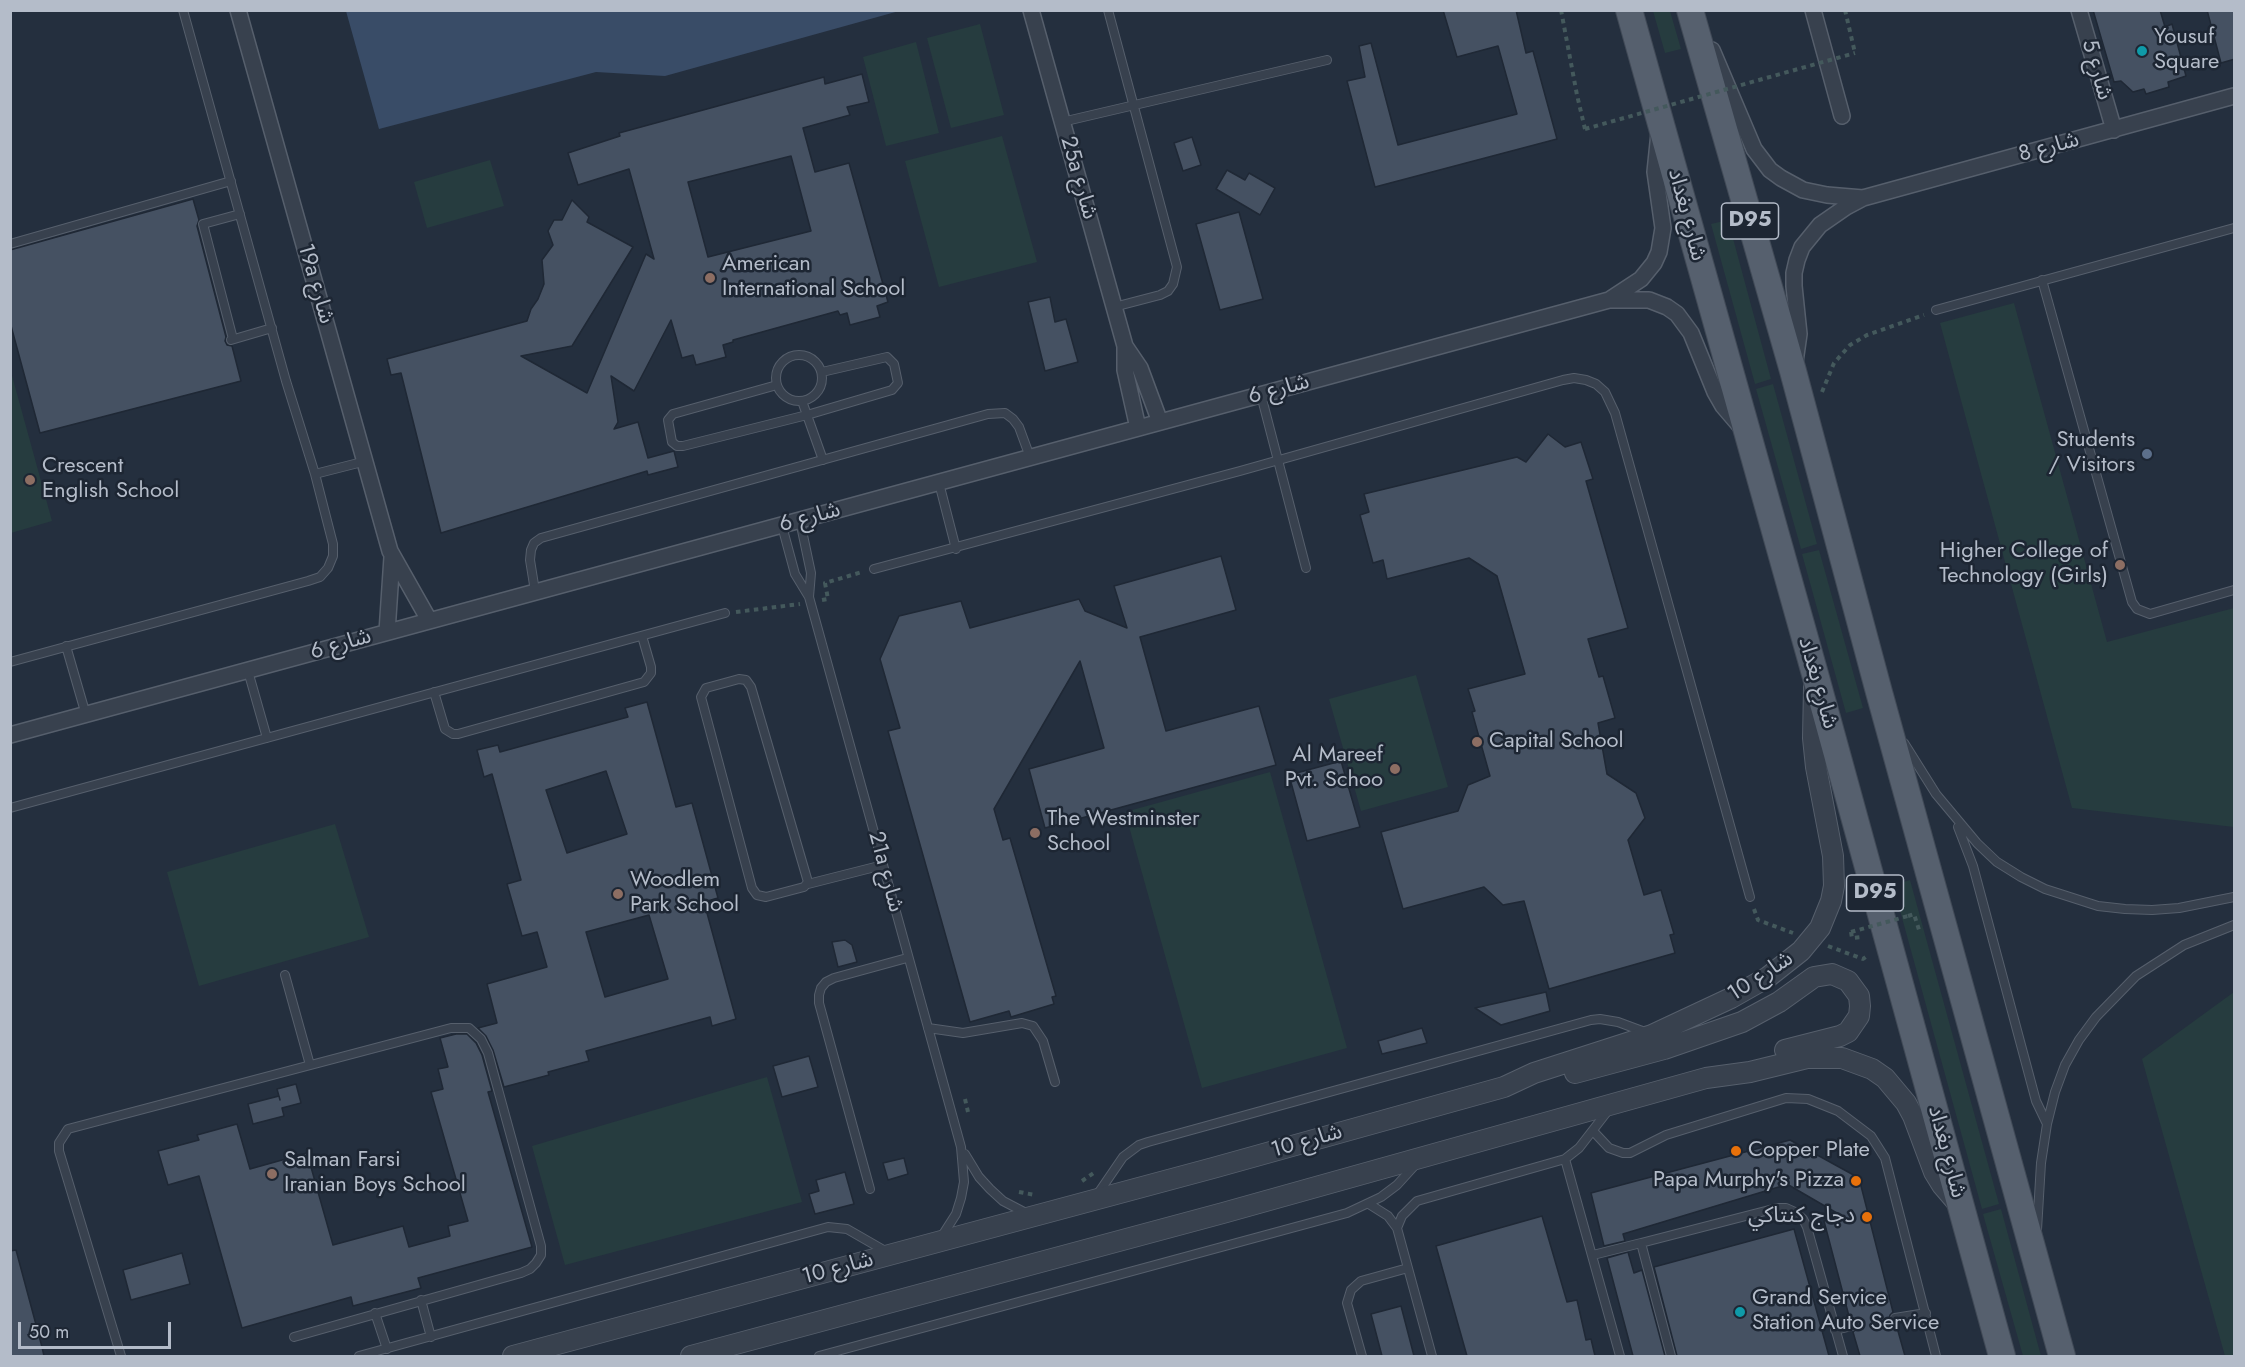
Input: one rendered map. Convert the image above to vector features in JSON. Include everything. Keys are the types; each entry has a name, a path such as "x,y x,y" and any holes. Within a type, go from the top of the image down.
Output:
{"main road":[{"name":"شارع بغداد","path":"1629,10 1745,431 1815,674 2002,1356"},
{"name":"D95","path":"1690,10 1793,371 2062,1356"}],"street":[{"name":"19a شارع","path":"238,10 392,557 429,620"},
{"name":"25a شارع","path":"1031,10 1125,346 1125,370 1138,428"},
{"name":"شارع 8","path":"1696,10 1754,149 1766,165 1780,178 1803,190 1863,198"},
{"path":"1813,10 1842,116"},
{"name":"شارع 5","path":"2079,10 2114,130"},
{"name":"شارع 8","path":"1793,371 1799,334 1794,273 1802,247 1820,225 1863,198 2235,96"},
{"name":"شارع 6","path":"1609,300 1641,279 1654,263 1659,252 1663,228 1655,172 1657,140 1661,124"},
{"name":"شارع 6","path":"10,735 1609,300 1649,300 1677,314 1691,333 1719,399 1745,431"},
{"name":"25a شارع","path":"1125,346 1140,368 1160,422"},
{"name":"19a شارع","path":"387,632 392,557"},
{"name":"شارع 10","path":"513,1356 1033,1217 1504,1087 1534,1073 1652,1035 1708,1010 1768,976 1801,951 1811,940 1826,915 1832,894 1834,871 1813,738 1812,706 1815,674"},
{"path":"1504,1087 1552,1079 1693,1040 1761,1013 1806,982 1823,974 1841,976 1855,988 1859,996 1859,1016 1848,1032 1737,1064 1706,1078"},
{"name":"شارع 10","path":"691,1356 1223,1213 1706,1078 1750,1072 1824,1056 1842,1058 1872,1069 1885,1078 1906,1103 1913,1116 1934,1172 1962,1208"}],"lane":[{"path":"10,662 320,577 328,568 333,556 333,544 315,474 183,10"},
{"path":"1108,10 1177,267 1177,276 1173,284 1160,295 1114,308"},
{"path":"1062,122 1327,60"},
{"path":"10,244 231,181"},
{"path":"240,214 203,225 232,339 272,328"},
{"path":"1936,310 2235,228"},
{"path":"2043,280 2132,602 2137,609 2150,614 2235,590"},
{"path":"802,355 811,358 822,372 821,388 817,394 802,401 787,398 777,385 776,376 779,367 793,356 802,355"},
{"path":"777,385 674,414 668,420 672,441 680,447 892,390 898,383 894,364 887,357 822,372"},
{"path":"874,569 956,549 1563,380 1586,380 1596,384 1605,392 1615,413 1750,897"},
{"path":"1262,395 1306,568"},
{"path":"802,401 823,460"},
{"path":"535,591 530,560 531,550 534,543 541,538 998,412 1005,413 1019,427 1030,458"},
{"path":"315,474 366,461"},
{"path":"939,483 956,549"},
{"name":"21a شارع","path":"800,521 811,573 809,597"},
{"name":"21a شارع","path":"782,526 795,574 809,597 962,1147 969,1163 990,1190 1033,1217"},
{"path":"10,808 725,613"},
{"path":"434,692 445,729 453,735 458,734 644,682 651,673 651,668 642,636"},
{"path":"66,646 86,714"},
{"path":"248,671 267,738"},
{"path":"807,884 751,687 746,680 739,679 706,688 701,698 757,896 766,897 883,865"},
{"path":"1879,692 1916,764 1954,819 1997,862 2020,877 2072,899 2098,906 2152,910 2197,905 2235,897"},
{"path":"1954,819 1973,866 2035,1095 2047,1124"},
{"path":"2039,1273 2038,1200 2047,1124 2065,1065 2085,1032 2115,996 2136,976 2193,942 2235,925"},
{"path":"870,1189 819,1003 819,995 826,982 834,978 908,958"},
{"path":"285,975 310,1065"},
{"path":"1094,1200 1123,1157 1139,1145 1148,1142 1591,1020 1618,1022 1652,1035"},
{"path":"928,1028 963,1033 1022,1023 1033,1026 1043,1041 1055,1082"},
{"path":"121,1356 59,1151 59,1143 63,1135 76,1126 451,1028 469,1028 485,1046 541,1246 541,1255 530,1269 521,1273 294,1337"},
{"path":"1593,1131 1609,1148 1630,1153 1666,1135 1786,1098 1808,1098 1828,1105 1864,1129 1881,1150 1888,1167 1936,1356"},
{"path":"1397,1228 1402,1216 1417,1201 1565,1159 1579,1148 1614,1103"},
{"name":"21a شارع","path":"938,1242 948,1229 961,1198 964,1182 962,1147"},
{"path":"819,1356 1347,1213 1369,1204 1397,1185 1422,1156"},
{"path":"1565,1159 1620,1356"},
{"path":"1369,1204 1388,1216 1397,1228 1432,1356"},
{"path":"1593,1255 1777,1208 1786,1208 1795,1212 1808,1227 1843,1356"},
{"path":"359,1356 828,1227 848,1229 891,1254"},
{"path":"1641,1243 1671,1356"},
{"path":"1362,1356 1347,1303 1351,1290 1360,1281 1408,1268"},
{"path":"421,1300 431,1337"},
{"path":"375,1313 387,1349"},
{"path":"1894,1318 1926,1313"},
{"path":"1835,1330 1852,1326"}],"path":[{"path":"1561,10 1577,95 1586,129 1855,53 1845,10"},
{"path":"1820,398 1834,363 1850,345 1868,335 1936,310"},
{"path":"1868,958 1862,936 1852,938 1851,932 1914,914 1920,935"},
{"path":"965,1100 969,1118"},
{"path":"1081,1182 1099,1168"},
{"path":"1015,1191 1040,1194"}],"green space":[{"path":"1653,11 1670,11 1681,49 1665,53"},
{"path":"980,24 1004,115 951,128 927,38"},
{"path":"916,42 939,133 886,146 863,57"},
{"path":"1002,136 1037,262 939,287 905,161"},
{"path":"490,160 504,206 427,228 414,182"},
{"path":"1728,220 1771,379 1755,384 1711,224"},
{"path":"2014,303 2107,642 2234,608 2234,827 2072,808 1940,323"},
{"path":"11,372 52,521 10,533"},
{"path":"1773,384 1817,544 1801,549 1756,389"},
{"path":"1819,550 1863,708 1846,713 1802,554"},
{"path":"1416,675 1448,787 1361,811 1329,699"},
{"path":"1270,772 1347,1048 1202,1088 1125,812"},
{"path":"335,824 369,937 199,986 167,872"},
{"path":"1910,880 1999,1204 1982,1209 1893,885"},
{"path":"2234,992 2234,1356 2225,1356 2142,1059"},
{"path":"767,1077 802,1202 565,1265 532,1146"},
{"path":"2001,1209 2041,1356 2023,1356 1983,1214"}],"water":[{"path":"346,10 899,11 665,76 596,72 379,129"}],"building":[{"path":"1443,10 1516,10 1526,53 1533,51 1557,139 1375,187 1347,81 1365,77 1359,46 1371,43 1398,145 1517,114 1498,46 1457,57"},
{"name":"Yousuf Square","path":"2093,10 2160,10 2165,27 2172,24 2186,76 2168,82 2169,87 2146,94 2144,89 2133,92 2121,81 2114,82"},
{"path":"2207,10 2235,10 2235,59 2221,63"},
{"path":"862,74 869,102 847,107 850,115 803,128 815,172 849,163 888,302 877,306 880,317 850,325 847,313 840,315 838,311 733,340 723,345 726,357 696,365 693,355 682,358 671,320 634,391 611,376 618,422 614,429 638,422 648,458 674,451 678,467 648,475 647,471 441,533 401,373 391,375 387,359 527,321 544,284 542,260 553,245 548,231 554,220 562,220 572,200 589,217 587,222 633,247 572,346 521,356 587,393 646,254 654,259 629,169 578,185 568,153 620,136 619,133 824,77 825,84","holes":["791,156 811,231 708,257 688,182"]},
{"path":"1192,137 1201,165 1183,171 1174,143"},
{"path":"1227,170 1245,180 1249,173 1275,188 1260,215 1216,189"},
{"path":"193,199 199,220 197,226 226,337 225,341 227,345 232,346 241,381 40,433 10,322 10,250"},
{"path":"1239,212 1263,299 1220,310 1196,224"},
{"path":"1050,297 1055,322 1066,319 1078,362 1045,371 1028,302"},
{"path":"1548,434 1565,447 1581,442 1593,479 1586,481 1628,628 1588,639 1599,677 1603,676 1615,718 1598,723 1607,774 1636,793 1645,818 1628,840 1644,895 1661,890 1674,934 1670,935 1675,953 1549,989 1524,901 1503,905 1484,887 1403,909 1381,832 1458,811 1468,785 1490,776 1468,689 1525,674 1497,576 1469,558 1387,579 1383,560 1373,563 1360,515 1369,512 1364,494 1517,457 1526,462"},
{"path":"1221,556 1236,610 1140,637 1166,731 1259,706 1276,765 1045,828 1029,769 1104,748 1080,661 994,809 1003,840 1010,838 1056,996 1052,997 1054,1004 1011,1017 1009,1011 970,1022 888,731 900,728 880,659 899,616 961,601 970,628 1079,599 1085,611 1127,628 1114,586"},
{"name":"Woodlem Park School","path":"647,702 676,807 692,803 718,898 704,902 736,1019 712,1026 710,1017 586,1051 589,1061 504,1087 493,1050 486,1036 478,1028 497,1023 487,984 547,967 537,932 522,936 507,884 521,880 492,774 484,777 477,750 498,745 500,752 628,717 625,708","holes":["606,771 627,834 567,853 546,790","649,915 668,979 605,997 586,932"]},
{"path":"1341,761 1360,827 1307,841 1289,775"},
{"path":"845,940 852,945 857,962 838,967 832,942"},
{"path":"1546,992 1550,1011 1501,1025 1475,1008"},
{"path":"1422,1028 1427,1043 1382,1054 1378,1041"},
{"path":"467,1034 476,1043 482,1055 492,1091 488,1092 532,1247 418,1278 421,1288 353,1306 351,1297 242,1328 199,1176 168,1185 158,1151 199,1140 197,1135 237,1124 250,1169 307,1153 333,1245 403,1226 409,1247 450,1236 448,1226 468,1221 431,1092 443,1089 438,1069 448,1067 440,1038"},
{"path":"809,1056 818,1087 782,1097 773,1066"},
{"path":"296,1084 301,1103 282,1108 284,1116 253,1124 248,1104 279,1096 277,1089"},
{"path":"1790,1140 1859,1178 1893,1312 1889,1320 1896,1324 1905,1356 1860,1356 1853,1332 1858,1328 1858,1324 1850,1320 1824,1221 1842,1216 1780,1180 1782,1186 1623,1234 1625,1241 1604,1246 1591,1193"},
{"path":"904,1158 908,1174 888,1180 883,1163"},
{"path":"845,1172 854,1204 815,1214 809,1194 819,1191 816,1180"},
{"path":"1542,1216 1567,1302 1577,1300 1586,1340 1591,1339 1595,1356 1467,1356 1436,1246"},
{"name":"Grand Service Station Auto Service","path":"1794,1229 1829,1356 1677,1356 1654,1267"},
{"path":"16,1250 44,1356 10,1356 10,1251"},
{"path":"1628,1252 1634,1273 1642,1270 1665,1356 1633,1356 1607,1258"},
{"path":"182,1253 190,1284 131,1300 123,1270"},
{"path":"1401,1306 1414,1356 1382,1356 1371,1314"}],"place":[{"name":"Yousuf Square","path":"2142,51"},
{"name":"American International School","path":"710,278"},
{"name":"Students / Visitors","path":"2147,454"},
{"name":"Crescent English School","path":"30,480"},
{"name":"Higher College of Technology (Girls)","path":"2120,565"},
{"name":"Capital School","path":"1477,742"},
{"name":"Al Mareef Pvt. Schoo","path":"1395,769"},
{"name":"The Westminster School","path":"1035,833"},
{"name":"Woodlem Park School","path":"618,894"},
{"name":"Copper Plate","path":"1736,1151"},
{"name":"Salman Farsi Iranian Boys School","path":"272,1174"},
{"name":"Papa Murphy's Pizza","path":"1856,1181"},
{"name":"دجاج كنتاكي","path":"1867,1217"},
{"name":"Grand Service Station Auto Service","path":"1740,1312"}]}
